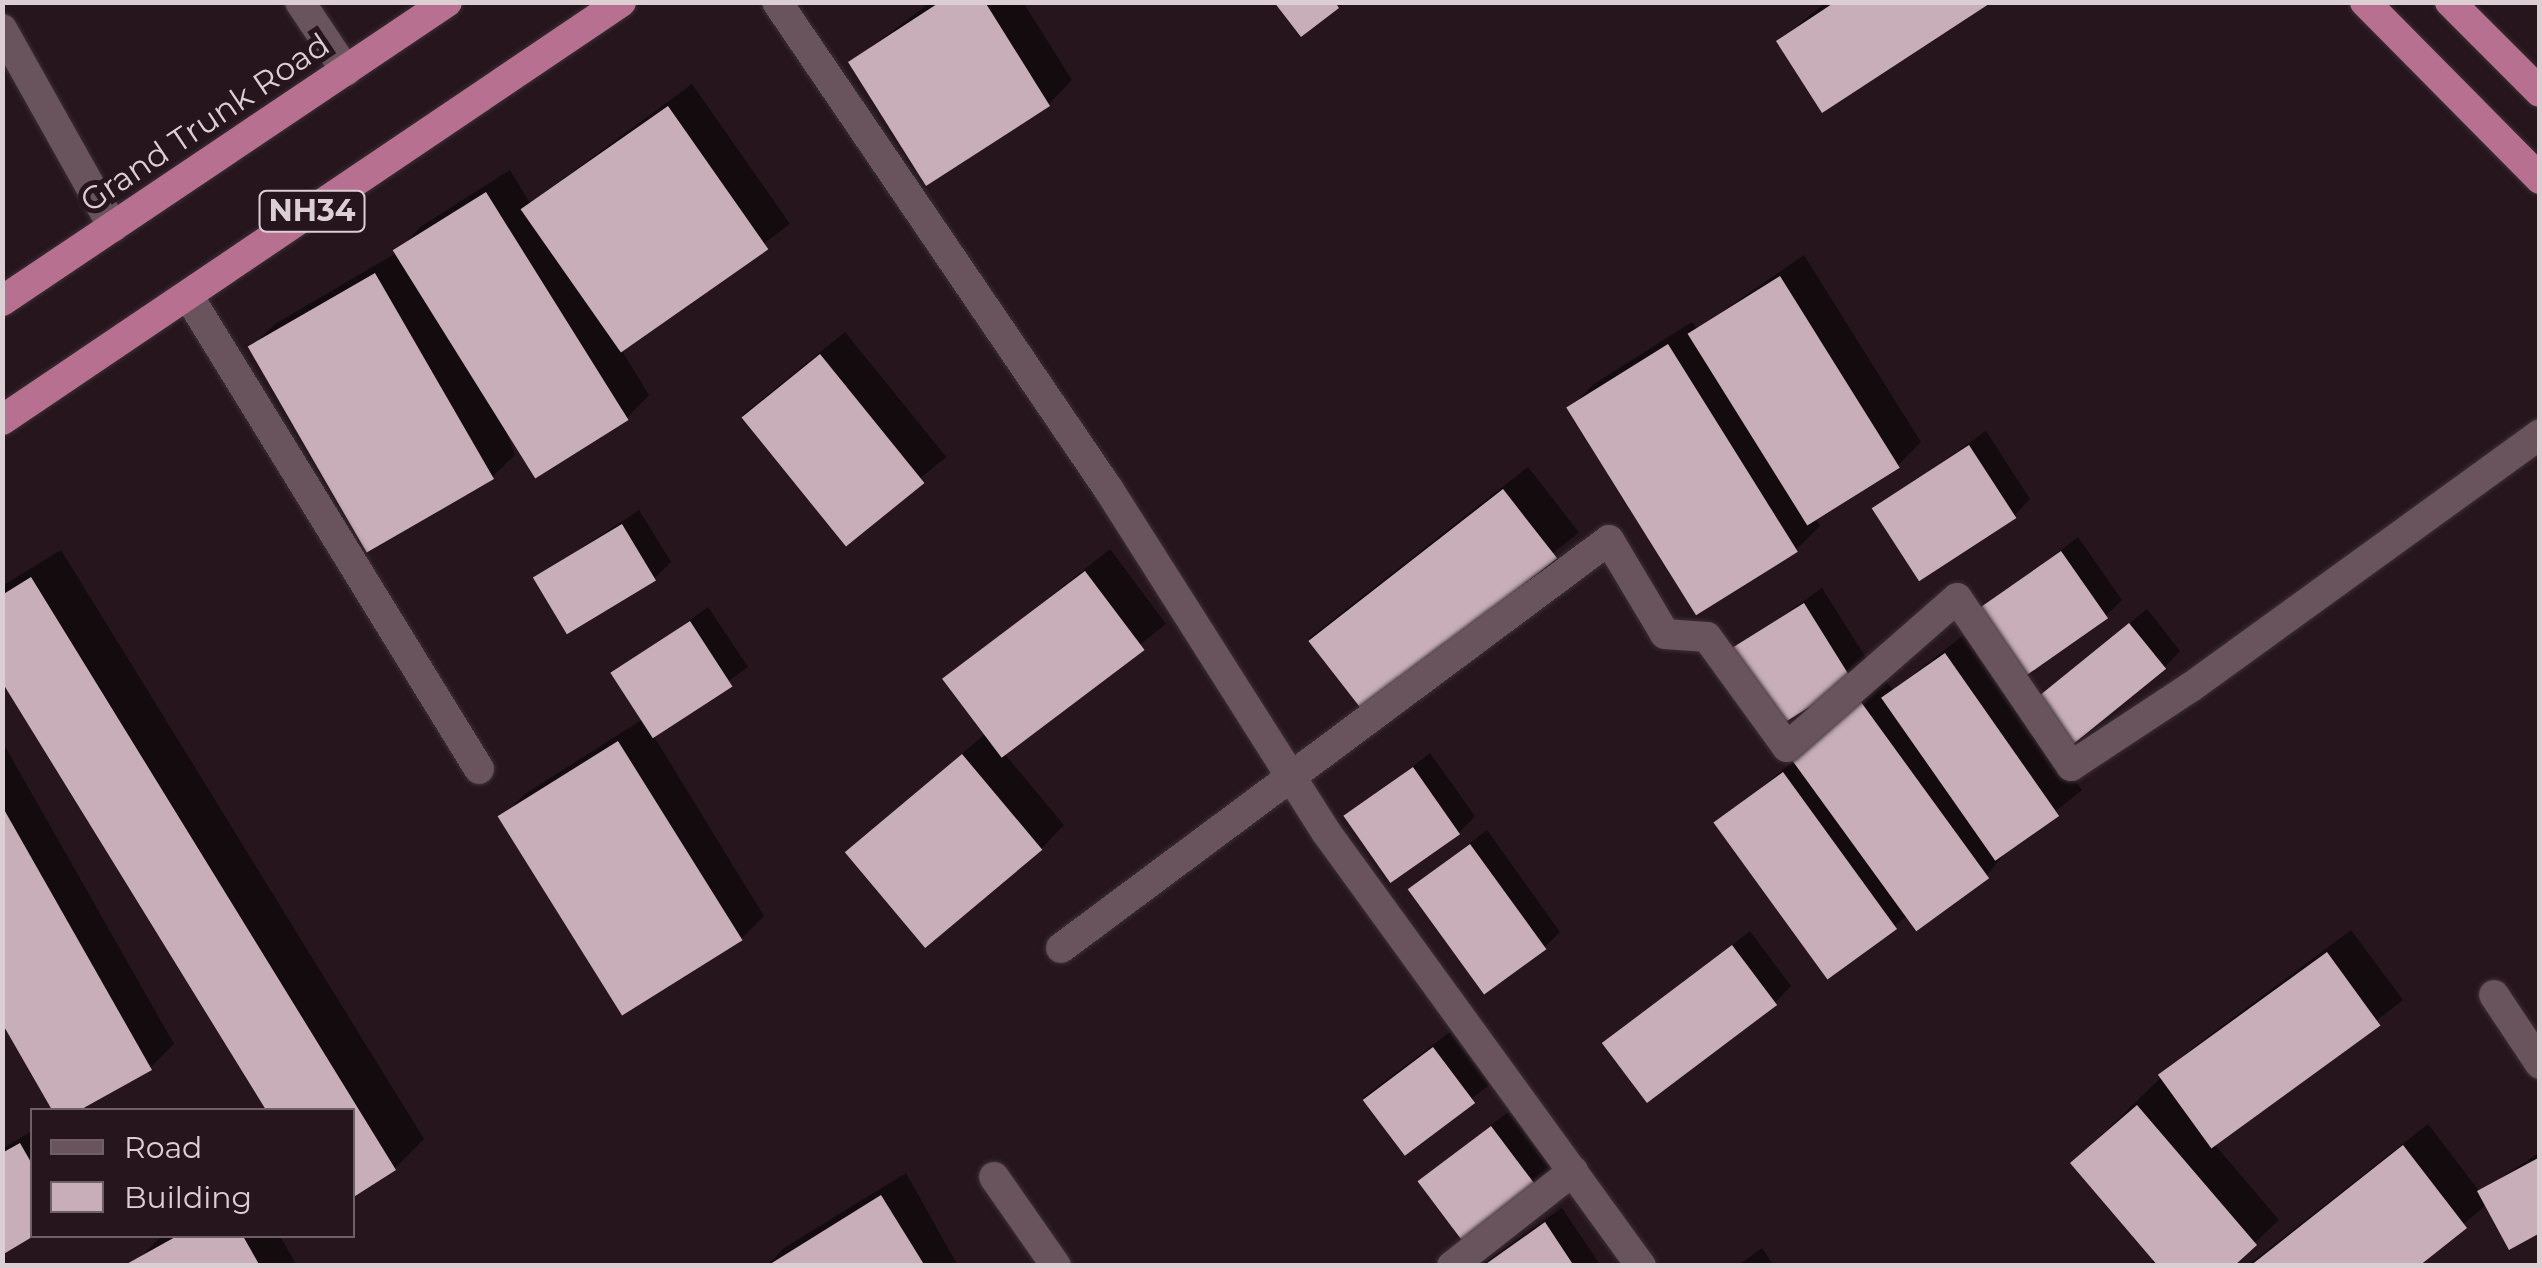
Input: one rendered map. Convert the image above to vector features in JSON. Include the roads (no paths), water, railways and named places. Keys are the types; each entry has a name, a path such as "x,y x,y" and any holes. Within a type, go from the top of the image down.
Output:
{"highway":[{"name":"Grand Trunk Road","path":"2,301 447,2"},
{"name":"NH34","path":"2,420 621,2"},
{"path":"2365,2 2540,179"},
{"path":"2450,2 2540,92"}],"street":[{"path":"300,2 346,71"},
{"path":"778,2 1109,490 1291,778 1642,1266"},
{"path":"2,28 113,227"},
{"path":"189,297 480,769"},
{"path":"1062,948 1609,540 1666,634 1707,637 1787,746 1958,598 2071,766 2191,687 2540,434"},
{"path":"2494,995 2540,1064"},
{"path":"1452,1266 1573,1171"},
{"path":"994,1177 1050,1263"}]}
